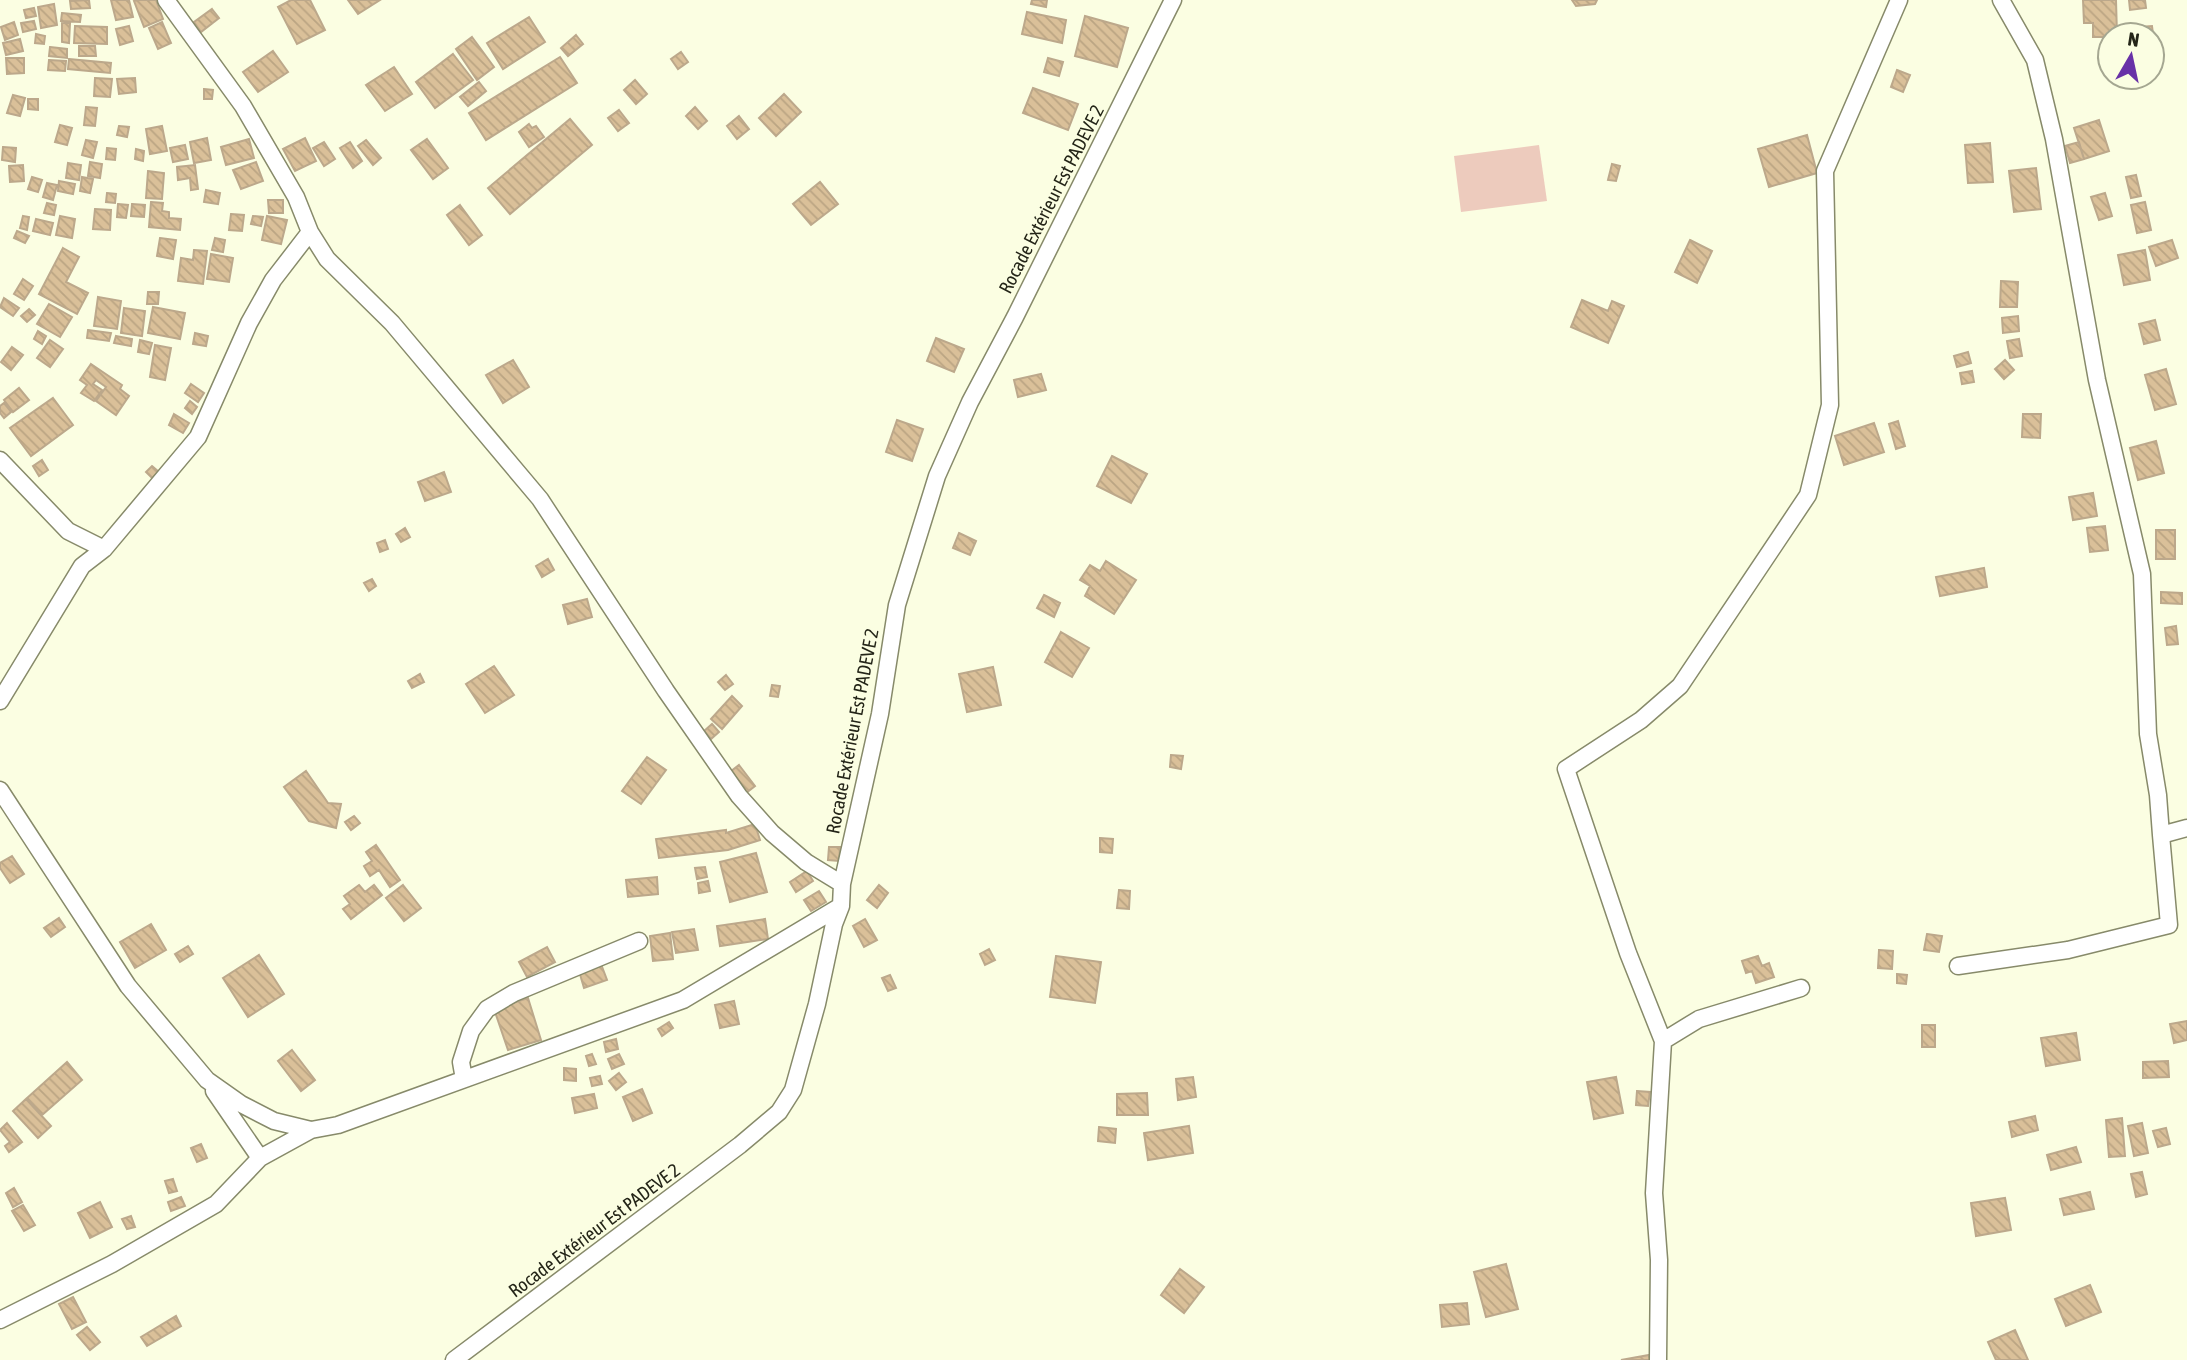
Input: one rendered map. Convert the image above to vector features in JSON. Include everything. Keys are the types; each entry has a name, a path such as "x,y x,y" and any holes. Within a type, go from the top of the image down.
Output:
{"street":[{"path":"166,0 243,106 296,197 310,232 327,259 392,323 540,499 666,691 739,796 772,833 806,862 842,884"},
{"name":"Rocade Extérieur Est PADEVE 2","path":"454,1360 729,1154 779,1112 793,1090 804,1056 834,924 841,906 842,884 880,714 897,605 937,476 970,402 1173,0"},
{"path":"1658,1360 1659,1260 1654,1193 1663,1041 1628,953 1566,769 1641,720 1680,686 1808,495 1830,405 1825,171 1899,0"},
{"path":"1958,966 2068,950 2169,925 2158,795 2148,734 2142,574 2097,380 2054,139 2035,60 2001,0"},
{"path":"0,701 82,566 104,549 198,437 249,323 273,280 310,232"},
{"path":"0,460 68,531 104,549"},
{"path":"0,790 128,986 207,1080 260,1158"},
{"path":"2161,835 2187,828"},
{"path":"0,1320 112,1264 216,1204 260,1158 310,1130 338,1125 683,1000 841,906"},
{"path":"464,1080 461,1062 471,1031 487,1009 514,993 639,941"},
{"path":"1663,1041 1699,1019 1801,988"},
{"path":"207,1080 241,1104 274,1121 310,1130"}],"shaded area":[{"path":"1539,145 1547,201 1461,212 1454,156"}],"building":[{"path":"89,0 90,8 71,9 70,1"},
{"path":"111,0 129,0 133,17 116,20"},
{"path":"156,0 163,19 144,27 134,1"},
{"path":"291,0 310,0 325,30 297,44 278,7"},
{"path":"348,0 380,0 358,14"},
{"path":"1032,0 1047,0 1046,7 1031,4"},
{"path":"1572,0 1597,0 1595,4 1576,6"},
{"path":"2083,0 2116,0 2117,21 2096,21 2096,37 2093,37 2093,23 2084,23"},
{"path":"2129,0 2145,0 2146,8 2130,10"},
{"path":"54,4 57,25 41,28 38,7"},
{"path":"34,8 36,16 26,18 24,10"},
{"path":"212,9 219,18 201,32 194,22"},
{"path":"1027,12 1066,20 1062,43 1022,34"},
{"path":"62,13 81,15 80,22 61,21"},
{"path":"1085,16 1128,28 1117,67 1075,56"},
{"path":"529,17 545,42 503,69 487,43"},
{"path":"34,21 36,29 23,32 21,23"},
{"path":"14,22 18,35 5,40 1,27"},
{"path":"162,22 171,43 158,49 149,28"},
{"path":"62,23 70,23 69,43 62,42"},
{"path":"75,26 107,27 107,44 74,43"},
{"path":"129,26 133,41 120,45 116,29"},
{"path":"36,34 45,36 44,44 35,43"},
{"path":"576,35 583,44 568,56 561,48"},
{"path":"472,37 494,67 477,80 456,49"},
{"path":"20,39 23,51 6,55 3,43"},
{"path":"79,46 95,46 96,56 79,56"},
{"path":"50,47 67,49 67,58 49,56"},
{"path":"273,51 288,72 258,92 243,72"},
{"path":"681,52 688,62 678,69 671,59"},
{"path":"453,54 473,80 435,108 416,82"},
{"path":"560,57 577,83 486,140 469,113"},
{"path":"6,58 24,58 24,73 7,74"},
{"path":"1048,58 1063,62 1059,76 1044,72"},
{"path":"69,59 111,63 110,73 68,69"},
{"path":"49,60 66,61 65,71 48,70"},
{"path":"394,67 412,94 385,111 366,85"},
{"path":"1897,70 1910,75 1903,92 1891,87"},
{"path":"95,78 112,79 110,97 94,96"},
{"path":"135,78 136,92 119,94 117,79"},
{"path":"635,80 647,94 636,104 624,90"},
{"path":"479,82 486,91 468,106 460,97"},
{"path":"1033,88 1078,104 1068,130 1023,113"},
{"path":"204,89 213,90 212,99 204,99"},
{"path":"784,94 801,112 776,136 759,118"},
{"path":"13,95 25,98 20,116 7,113"},
{"path":"28,99 38,99 38,110 28,109"},
{"path":"86,107 97,108 95,126 84,125"},
{"path":"695,107 707,121 698,129 686,116"},
{"path":"619,110 629,123 618,131 608,118"},
{"path":"739,116 749,129 737,139 727,126"},
{"path":"570,119 592,145 510,214 488,188"},
{"path":"2099,120 2109,151 2084,159 2074,128"},
{"path":"529,124 532,128 536,126 544,137 529,147 519,132"},
{"path":"60,125 72,128 67,145 55,142"},
{"path":"119,126 129,127 127,137 117,135"},
{"path":"162,126 167,151 150,154 146,129"},
{"path":"1807,135 1817,173 1769,187 1758,149"},
{"path":"207,138 211,160 194,163 190,142"},
{"path":"305,138 316,161 295,171 283,149"},
{"path":"249,139 254,158 226,165 221,147"},
{"path":"427,139 448,168 433,179 411,150"},
{"path":"86,140 97,142 93,158 82,155"},
{"path":"366,140 381,158 373,165 358,146"},
{"path":"324,142 335,159 324,166 313,148"},
{"path":"350,142 362,161 353,168 340,148"},
{"path":"2079,142 2084,159 2070,163 2065,146"},
{"path":"1990,143 1993,182 1968,183 1965,145"},
{"path":"185,145 188,159 173,162 170,148"},
{"path":"3,147 16,148 15,162 2,160"},
{"path":"107,148 116,149 115,160 106,159"},
{"path":"136,149 144,151 143,161 135,159"},
{"path":"90,162 102,164 100,178 88,176"},
{"path":"256,162 263,181 241,189 233,170"},
{"path":"68,163 81,165 79,180 66,178"},
{"path":"1612,164 1620,166 1616,181 1608,180"},
{"path":"23,165 24,181 10,182 9,166"},
{"path":"195,165 198,189 191,190 190,178 178,180 177,167"},
{"path":"2036,168 2041,209 2014,212 2009,171"},
{"path":"148,171 164,173 162,199 146,198"},
{"path":"2136,175 2141,196 2131,198 2126,177"},
{"path":"32,177 42,180 38,192 28,189"},
{"path":"82,177 93,179 90,193 80,191"},
{"path":"59,181 75,184 73,194 58,191"},
{"path":"820,182 838,204 811,225 793,204"},
{"path":"47,183 57,185 53,200 43,197"},
{"path":"206,190 220,193 218,204 204,202"},
{"path":"107,193 116,194 115,203 106,202"},
{"path":"2105,193 2112,216 2099,220 2091,197"},
{"path":"268,200 283,200 283,213 269,213"},
{"path":"151,202 163,203 162,211 169,212 169,218 181,219 180,230 149,227"},
{"path":"2145,202 2151,230 2137,233 2131,205"},
{"path":"47,203 56,205 54,215 44,213"},
{"path":"118,204 128,205 126,218 117,217"},
{"path":"132,204 145,205 144,217 131,216"},
{"path":"460,205 482,235 469,245 447,215"},
{"path":"95,209 111,210 110,230 93,229"},
{"path":"231,214 244,215 242,231 229,230"},
{"path":"23,216 29,217 27,230 20,228"},
{"path":"60,216 75,219 72,238 56,235"},
{"path":"253,216 263,217 261,226 251,224"},
{"path":"267,216 287,220 281,244 262,240"},
{"path":"36,219 53,223 50,235 33,231"},
{"path":"17,231 29,236 25,243 14,238"},
{"path":"160,238 176,240 173,259 157,256"},
{"path":"215,238 225,240 223,252 212,250"},
{"path":"1690,240 1712,251 1697,283 1675,272"},
{"path":"2172,240 2178,258 2156,266 2149,247"},
{"path":"63,248 79,257 66,282 88,293 77,314 39,294"},
{"path":"194,250 207,251 203,284 178,281 181,258 193,260"},
{"path":"2145,250 2150,280 2124,285 2118,255"},
{"path":"211,254 233,258 229,282 207,279"},
{"path":"23,279 33,286 24,300 14,294"},
{"path":"2001,281 2018,282 2017,307 2000,307"},
{"path":"148,292 159,292 158,304 147,304"},
{"path":"98,297 121,301 117,329 94,326"},
{"path":"4,298 19,308 13,316 0,307"},
{"path":"1582,300 1608,311 1612,301 1624,306 1608,343 1571,327"},
{"path":"49,304 72,317 60,337 37,324"},
{"path":"153,307 185,313 180,339 148,333"},
{"path":"124,308 145,311 142,336 121,333"},
{"path":"29,309 35,315 27,322 21,316"},
{"path":"2018,316 2019,331 2003,333 2002,318"},
{"path":"2155,320 2160,340 2144,344 2139,324"},
{"path":"88,330 111,333 109,341 87,338"},
{"path":"38,331 46,336 42,344 34,339"},
{"path":"195,333 208,336 206,346 193,344"},
{"path":"116,336 132,339 131,346 114,343"},
{"path":"936,338 964,349 954,372 927,361"},
{"path":"2019,339 2022,356 2010,358 2007,341"},
{"path":"50,340 63,349 50,367 37,358"},
{"path":"140,340 152,343 149,354 138,352"},
{"path":"155,345 171,348 165,380 150,377"},
{"path":"12,347 23,355 11,370 1,362"},
{"path":"1968,352 1971,363 1957,367 1954,356"},
{"path":"513,360 529,387 503,403 486,375"},
{"path":"2005,360 2014,370 2004,379 1995,369"},
{"path":"91,364 122,385 120,389 129,396 116,415 96,401 106,387 96,380 93,384 102,390 94,401 81,393 87,385 80,380"},
{"path":"2166,369 2176,404 2155,410 2145,375"},
{"path":"1972,371 1974,382 1962,384 1960,373"},
{"path":"1041,374 1046,390 1018,397 1014,380"},
{"path":"191,384 204,393 198,402 185,393"},
{"path":"19,388 29,400 13,412 4,400"},
{"path":"53,398 73,425 31,456 10,428"},
{"path":"190,401 197,407 192,414 185,408"},
{"path":"4,403 11,412 4,418 0,413 0,406"},
{"path":"174,414 189,423 183,433 169,425"},
{"path":"2023,414 2041,414 2040,438 2022,437"},
{"path":"897,420 923,429 912,461 886,452"},
{"path":"1898,421 1905,446 1896,449 1889,424"},
{"path":"1874,423 1884,452 1844,465 1835,436"},
{"path":"2156,441 2164,473 2138,480 2130,448"},
{"path":"1112,456 1147,474 1131,503 1097,486"},
{"path":"42,460 48,470 39,476 33,466"},
{"path":"152,466 159,472 152,478 146,472"},
{"path":"444,472 451,492 425,501 418,482"},
{"path":"2093,493 2097,516 2073,520 2069,497"},
{"path":"2105,526 2108,550 2090,552 2087,528"},
{"path":"405,528 410,537 401,542 396,534"},
{"path":"2156,530 2175,530 2175,559 2156,559"},
{"path":"959,533 976,541 970,555 953,548"},
{"path":"385,540 388,549 380,552 377,543"},
{"path":"548,559 554,570 542,577 536,566"},
{"path":"1106,561 1136,580 1114,614 1085,596 1090,586 1080,580 1090,565 1100,571"},
{"path":"1984,568 1987,587 1940,596 1936,577"},
{"path":"372,579 376,586 369,591 364,583"},
{"path":"2161,592 2182,593 2182,604 2161,603"},
{"path":"1044,595 1060,603 1054,617 1037,608"},
{"path":"587,599 592,617 568,624 563,605"},
{"path":"2176,626 2178,644 2167,645 2165,628"},
{"path":"1061,632 1089,648 1072,677 1045,662"},
{"path":"494,666 514,695 485,713 466,684"},
{"path":"993,667 1001,705 967,712 959,674"},
{"path":"420,674 424,682 412,688 408,681"},
{"path":"726,675 733,684 725,690 718,682"},
{"path":"772,685 780,686 778,697 770,696"},
{"path":"732,696 742,706 722,729 711,719"},
{"path":"712,724 719,732 711,739 704,731"},
{"path":"1171,755 1183,756 1181,769 1170,767"},
{"path":"647,757 666,770 641,804 622,791"},
{"path":"739,765 755,786 746,793 730,772"},
{"path":"306,771 328,803 341,804 336,828 309,821 284,787"},
{"path":"354,816 360,823 351,830 345,822"},
{"path":"755,824 760,840 728,850 659,858 656,839 726,830 726,833"},
{"path":"1100,838 1113,839 1112,853 1100,852"},
{"path":"376,845 400,880 390,887 379,870 370,876 364,866 372,861 366,852"},
{"path":"829,847 840,847 839,861 828,860"},
{"path":"756,853 767,892 730,902 720,862"},
{"path":"12,856 24,874 10,883 0,868 0,863"},
{"path":"705,867 707,877 697,879 695,868"},
{"path":"807,871 813,881 796,892 790,882"},
{"path":"657,877 658,894 628,897 626,880"},
{"path":"708,881 710,891 699,893 698,883"},
{"path":"359,885 365,892 374,885 382,895 351,919 343,909 350,904 344,896"},
{"path":"403,885 421,908 404,921 386,898"},
{"path":"879,885 888,893 877,908 867,900"},
{"path":"1119,890 1130,891 1129,909 1117,908"},
{"path":"819,891 826,902 811,911 804,900"},
{"path":"59,918 65,927 51,937 44,928"},
{"path":"765,919 768,939 720,946 717,926"},
{"path":"865,919 877,940 864,947 853,926"},
{"path":"151,924 166,950 135,968 120,942"},
{"path":"694,929 698,950 676,953 672,932"},
{"path":"670,933 673,959 653,961 650,936"},
{"path":"1927,934 1942,936 1939,952 1924,950"},
{"path":"188,946 193,954 180,962 175,954"},
{"path":"547,947 555,962 527,977 519,962"},
{"path":"989,949 995,960 985,965 980,954"},
{"path":"1879,950 1893,951 1892,969 1878,968"},
{"path":"259,955 284,994 248,1017 223,978"},
{"path":"1056,956 1101,962 1095,1003 1050,997"},
{"path":"1758,956 1762,966 1769,963 1774,977 1756,983 1752,971 1746,973 1742,961"},
{"path":"601,964 607,980 584,988 579,971"},
{"path":"1897,974 1907,975 1906,984 1897,983"},
{"path":"890,975 896,988 888,991 882,978"},
{"path":"528,998 541,1040 508,1050 494,1009"},
{"path":"734,1001 739,1024 720,1028 715,1005"},
{"path":"2187,1021 2187,1040 2174,1043 2170,1024"},
{"path":"669,1022 673,1028 662,1036 658,1029"},
{"path":"1922,1025 1935,1025 1935,1047 1922,1047"},
{"path":"2076,1033 2080,1060 2046,1066 2041,1038"},
{"path":"616,1039 618,1049 606,1052 604,1042"},
{"path":"292,1050 315,1080 301,1091 278,1061"},
{"path":"592,1054 596,1064 589,1066 586,1056"},
{"path":"619,1054 624,1064 612,1069 608,1059"},
{"path":"2168,1061 2169,1077 2143,1078 2143,1062"},
{"path":"67,1062 82,1080 42,1115 27,1098"},
{"path":"564,1068 576,1069 576,1081 564,1080"},
{"path":"619,1073 626,1082 616,1090 609,1081"},
{"path":"600,1076 602,1084 592,1086 590,1078"},
{"path":"1193,1077 1196,1097 1178,1100 1176,1079"},
{"path":"1616,1077 1623,1113 1594,1119 1587,1082"},
{"path":"642,1089 652,1113 633,1121 623,1097"},
{"path":"1637,1091 1650,1092 1648,1106 1636,1105"},
{"path":"1147,1093 1148,1115 1117,1115 1117,1094"},
{"path":"594,1094 597,1108 575,1113 572,1098"},
{"path":"26,1099 51,1126 38,1138 13,1111"},
{"path":"2035,1116 2038,1130 2012,1137 2009,1122"},
{"path":"2122,1118 2125,1156 2109,1157 2106,1120"},
{"path":"7,1123 22,1142 9,1152 5,1146 10,1142 0,1130"},
{"path":"2142,1123 2148,1153 2134,1156 2128,1126"},
{"path":"1189,1126 1193,1153 1148,1160 1144,1133"},
{"path":"1099,1127 1116,1129 1115,1143 1098,1141"},
{"path":"2166,1128 2170,1144 2158,1147 2153,1131"},
{"path":"201,1144 207,1158 197,1162 191,1148"},
{"path":"2076,1147 2081,1162 2051,1170 2047,1155"},
{"path":"2142,1172 2147,1194 2136,1197 2131,1174"},
{"path":"173,1179 177,1191 169,1193 165,1181"},
{"path":"14,1188 22,1202 13,1207 6,1193"},
{"path":"2090,1192 2094,1209 2064,1215 2060,1199"},
{"path":"181,1197 185,1206 171,1211 168,1202"},
{"path":"2005,1198 2011,1230 1976,1236 1971,1203"},
{"path":"100,1202 112,1227 90,1238 78,1213"},
{"path":"23,1205 35,1225 24,1231 12,1211"},
{"path":"131,1216 135,1227 127,1229 122,1219"},
{"path":"1506,1264 1518,1309 1486,1317 1474,1272"},
{"path":"1180,1269 1204,1287 1184,1313 1161,1295"},
{"path":"2090,1285 2101,1312 2066,1326 2055,1299"},
{"path":"73,1297 86,1322 72,1329 59,1304"},
{"path":"1467,1303 1469,1324 1442,1327 1440,1305"},
{"path":"176,1316 181,1326 147,1346 141,1337"},
{"path":"87,1327 100,1342 90,1350 77,1335"},
{"path":"2015,1330 2028,1360 1996,1360 1988,1342"},
{"path":"1649,1355 1650,1360 1621,1360"}]}
